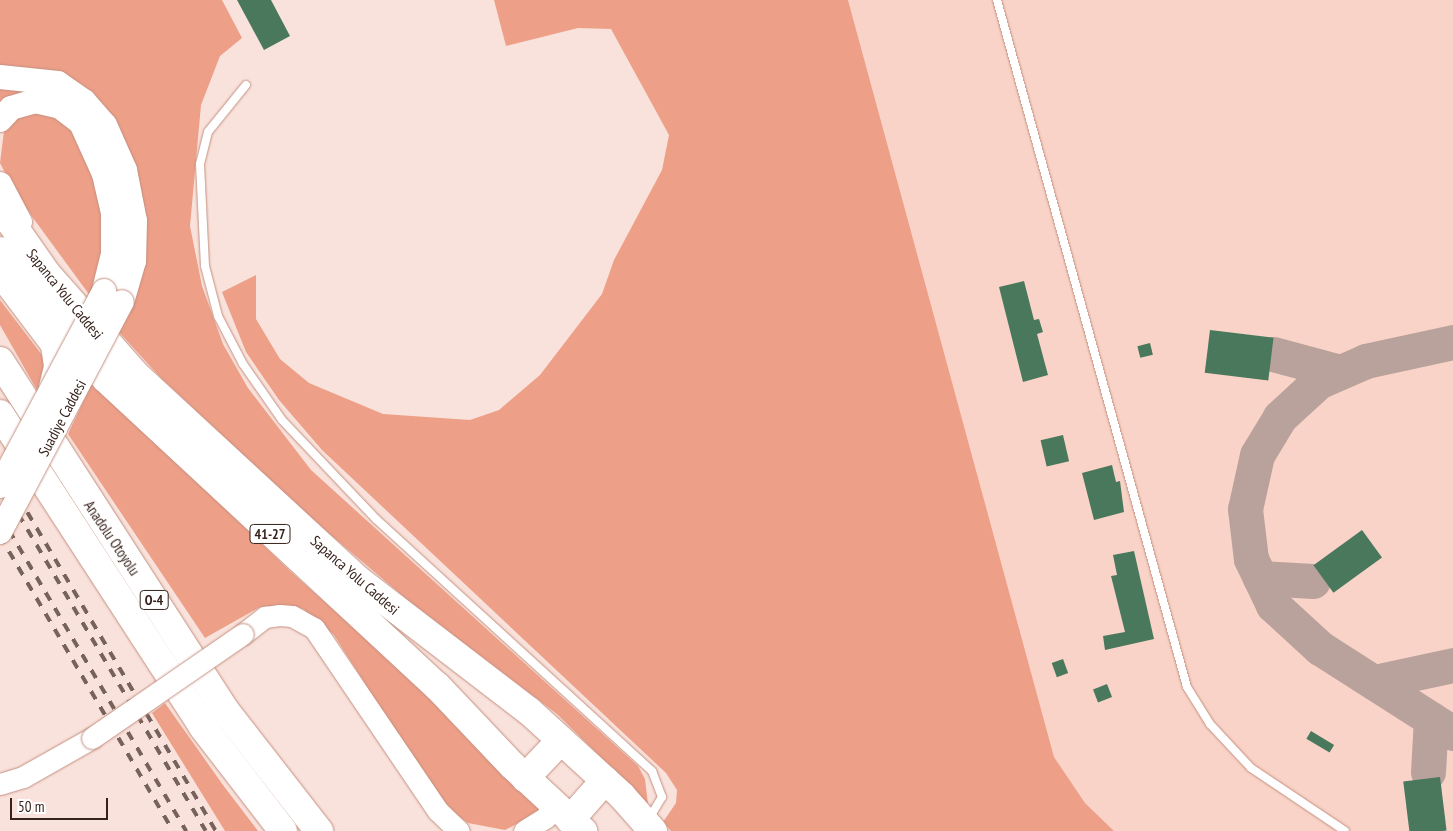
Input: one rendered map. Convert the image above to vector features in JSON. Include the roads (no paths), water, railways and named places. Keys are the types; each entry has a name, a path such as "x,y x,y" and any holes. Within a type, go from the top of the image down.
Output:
{"highway":[{"name":"Sapanca Yolu Caddesi","path":"0,207 46,273 136,375 358,580 561,740 605,780 649,827"},
{"name":"Sapanca Yolu Caddesi","path":"0,250 104,378 437,686 525,778 569,819"},
{"name":"Anadolu Otoyolu","path":"0,361 224,708 319,831"},
{"name":"Anadolu Otoyolu","path":"0,414 203,727 283,831"},
{"path":"525,778 561,740"},
{"path":"569,819 605,780"}],"main road":[{"path":"0,77 58,84 84,101 105,125 125,170 135,221 134,261 113,297"},
{"path":"0,120 11,108 35,101 60,107 85,130 104,174 113,213 113,297"},
{"path":"0,184 46,273"},
{"path":"0,275 53,345 56,367 48,400"},
{"name":"Suadiye Caddesi","path":"0,486 48,400 113,297"},
{"name":"Suadiye Caddesi","path":"0,532 113,297"}],"street":[{"path":"0,784 23,777 92,738 265,617 292,616 314,628 434,806 459,831"},
{"path":"524,831 546,818 569,819"}],"lane":[{"path":"998,0 1187,688 1210,724 1251,768 1345,831"},
{"path":"246,85 208,132 200,164 199,222 205,266 218,316 243,364 282,420 362,506 652,771 662,797 649,827"}],"railway":[{"path":"0,466 216,831"},
{"path":"0,483 206,831"},
{"path":"0,515 186,831"},
{"path":"0,536 173,831"}]}
